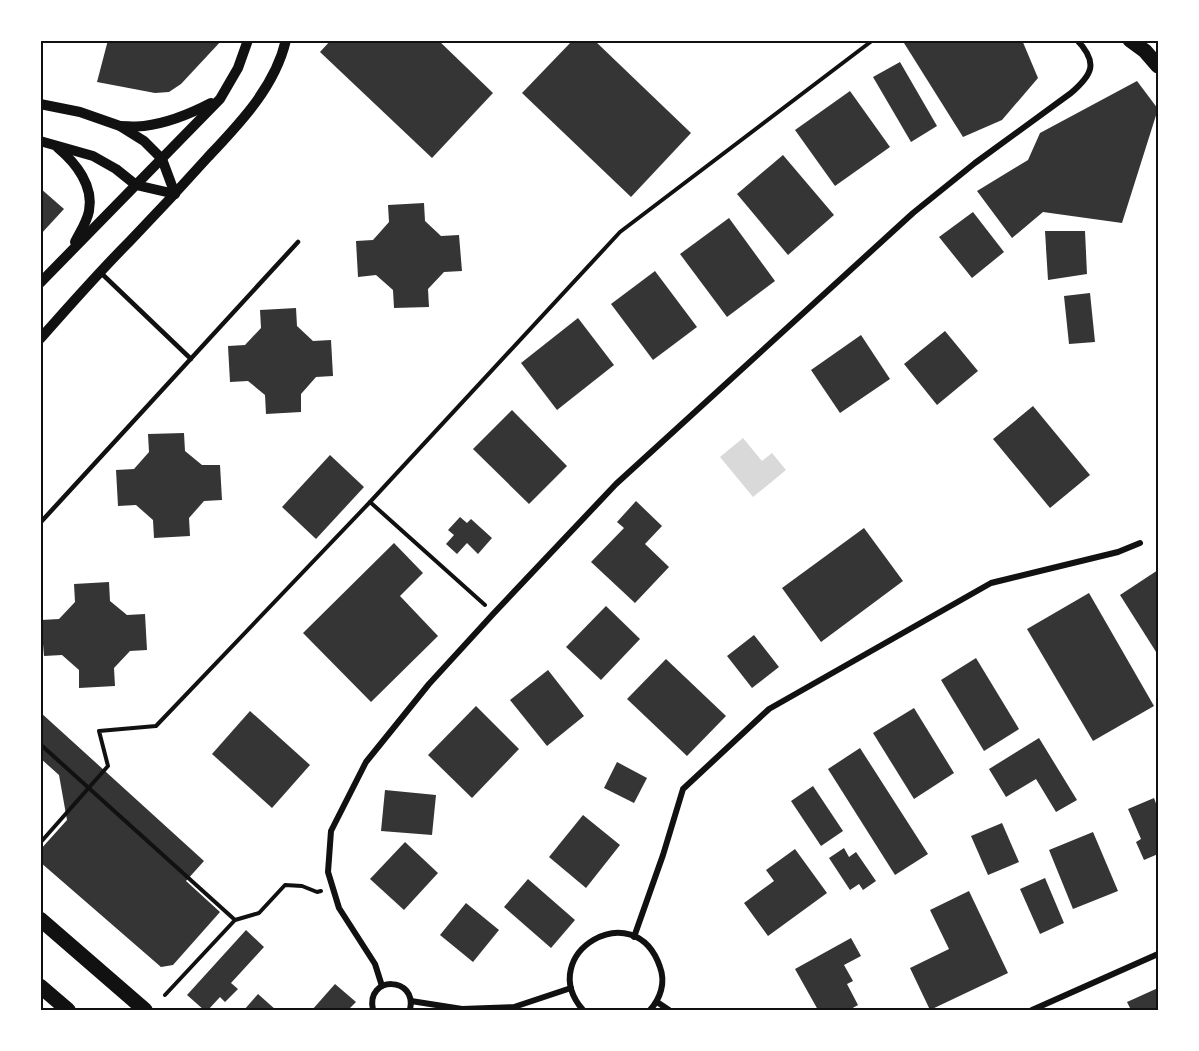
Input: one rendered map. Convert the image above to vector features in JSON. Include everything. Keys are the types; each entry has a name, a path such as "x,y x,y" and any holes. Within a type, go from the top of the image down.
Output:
{"main road":[{"path":"1130,40 1145,51 1158,66"},
{"path":"40,919 145,1011"},
{"path":"40,986 68,1011"}],"street":[{"path":"40,283 220,99 238,68 248,40"},
{"path":"40,339 240,123 265,90 282,57 286,40"},
{"path":"382,986 375,964 339,908 328,872 331,831 366,762 429,684 616,484 913,213 1084,81 1089,74 1090,60 1087,52 1077,40"},
{"path":"120,126 144,126 168,121 188,115 220,99"},
{"path":"40,104 80,112 120,126 144,141 162,159 175,194"},
{"path":"40,141 93,156 116,169 136,185 175,194"},
{"path":"53,144 65,154 86,182 89,197 89,210 84,225 71,250"},
{"path":"634,937 683,789 769,708 990,583 1118,552 1140,543"},
{"path":"583,1011 576,1003 571,988 570,973 574,960 582,948 593,939 607,934 621,933 648,945 660,965 662,988 657,1002 650,1011"},
{"path":"1032,1011 1158,954"},
{"path":"373,1011 374,995 382,986 395,984 401,986 410,995 410,1011"},
{"path":"411,1001 462,1009 514,1007 571,988"},
{"path":"657,1002 669,1011"}],"lane":[{"path":"40,523 298,242"},
{"path":"100,272 191,358"}],"path":[{"path":"40,843 108,766 99,731 156,726 370,502 620,232 873,40"},
{"path":"370,502 494,613"},
{"path":"40,744 235,920"},
{"path":"165,995 235,920 259,913 285,885 302,886 317,892 334,890"}],"shaded area":[{"path":"743,438 762,461 772,453 786,470 753,497 720,457"}],"building":[{"path":"108,40 222,40 181,84 169,92 155,93 97,82"},
{"path":"331,40 438,40 493,93 432,158 320,52"},
{"path":"573,40 594,40 691,133 631,197 522,93"},
{"path":"917,40 1022,40 1038,78 1002,120 963,137 904,43"},
{"path":"900,62 937,126 911,142 873,77"},
{"path":"1137,81 1158,109 1122,223 1043,212 1012,238 977,191 1028,160 1040,133"},
{"path":"850,91 890,147 835,186 795,130"},
{"path":"783,155 834,215 788,255 737,194"},
{"path":"40,188 64,209 40,235"},
{"path":"424,203 425,221 441,236 459,235 462,271 444,272 428,289 429,307 394,308 393,290 376,275 358,277 356,241 373,240 389,222 388,205"},
{"path":"973,212 1004,252 972,278 939,237"},
{"path":"729,218 775,281 727,317 680,254"},
{"path":"1045,231 1085,231 1087,274 1048,280"},
{"path":"655,271 697,327 653,360 611,304"},
{"path":"1090,293 1095,342 1069,344 1064,296"},
{"path":"296,308 297,326 313,341 331,340 333,376 316,377 301,394 301,412 266,414 265,395 248,381 230,382 228,346 245,345 261,328 260,310"},
{"path":"578,318 614,365 557,410 521,363"},
{"path":"945,331 978,371 937,405 904,364"},
{"path":"861,335 890,379 840,413 811,370"},
{"path":"1033,406 1090,475 1050,508 993,439"},
{"path":"512,410 567,466 529,504 473,449"},
{"path":"184,433 185,451 202,465 220,465 222,500 204,501 189,518 190,536 154,538 153,520 136,505 118,506 116,470 134,469 149,452 148,434"},
{"path":"330,455 364,487 316,539 282,507"},
{"path":"636,501 662,526 645,544 669,567 635,603 591,562 624,528 617,522"},
{"path":"460,517 467,523 471,519 492,538 478,554 467,543 457,554 446,544 454,535 448,530"},
{"path":"864,528 903,581 821,642 782,588"},
{"path":"394,543 423,573 400,596 438,636 371,702 303,633"},
{"path":"1158,570 1158,655 1120,595"},
{"path":"109,582 110,601 127,615 145,614 147,650 130,651 114,668 115,686 79,688 79,670 62,655 44,656 41,620 59,619 75,602 74,584"},
{"path":"1089,593 1154,706 1093,741 1027,629"},
{"path":"606,606 640,639 601,680 566,647"},
{"path":"754,635 779,667 752,688 727,656"},
{"path":"976,658 1019,729 984,751 941,680"},
{"path":"666,659 726,716 687,756 627,699"},
{"path":"548,670 584,716 547,746 510,700"},
{"path":"476,706 519,749 472,798 428,755"},
{"path":"914,708 954,773 914,799 873,733"},
{"path":"250,711 310,765 272,808 212,754"},
{"path":"40,712 204,861 186,881 220,912 173,965 161,967 40,862 40,850 67,820 59,775 40,758"},
{"path":"1039,738 1077,800 1056,812 1036,779 1006,797 989,769"},
{"path":"860,748 928,854 895,875 828,769"},
{"path":"617,762 647,778 634,803 604,788"},
{"path":"813,786 843,831 821,846 791,801"},
{"path":"385,790 436,795 432,835 381,831"},
{"path":"1154,798 1158,809 1158,854 1144,860 1136,842 1141,839 1128,809"},
{"path":"583,815 620,845 586,888 549,857"},
{"path":"1002,823 1019,862 988,875 971,836"},
{"path":"1093,832 1118,891 1073,909 1049,850"},
{"path":"405,842 438,873 404,910 370,879"},
{"path":"844,848 849,857 856,852 876,881 863,890 859,884 850,890 829,858"},
{"path":"795,849 827,893 768,936 744,903 774,881 766,870"},
{"path":"1045,878 1064,923 1040,934 1020,889"},
{"path":"528,879 575,920 551,948 504,907"},
{"path":"969,891 1008,973 930,1010 910,968 949,949 930,910"},
{"path":"466,903 499,930 473,962 440,935"},
{"path":"246,930 264,947 231,983 238,989 225,1002 220,997 208,1010 204,1010 187,995"},
{"path":"851,938 861,956 844,965 853,981 847,984 858,1005 849,1010 818,1010 795,969"},
{"path":"335,984 356,1002 348,1010 312,1010"},
{"path":"1158,988 1158,1010 1131,1010 1127,1002"},
{"path":"258,994 276,1010 244,1010"}]}
